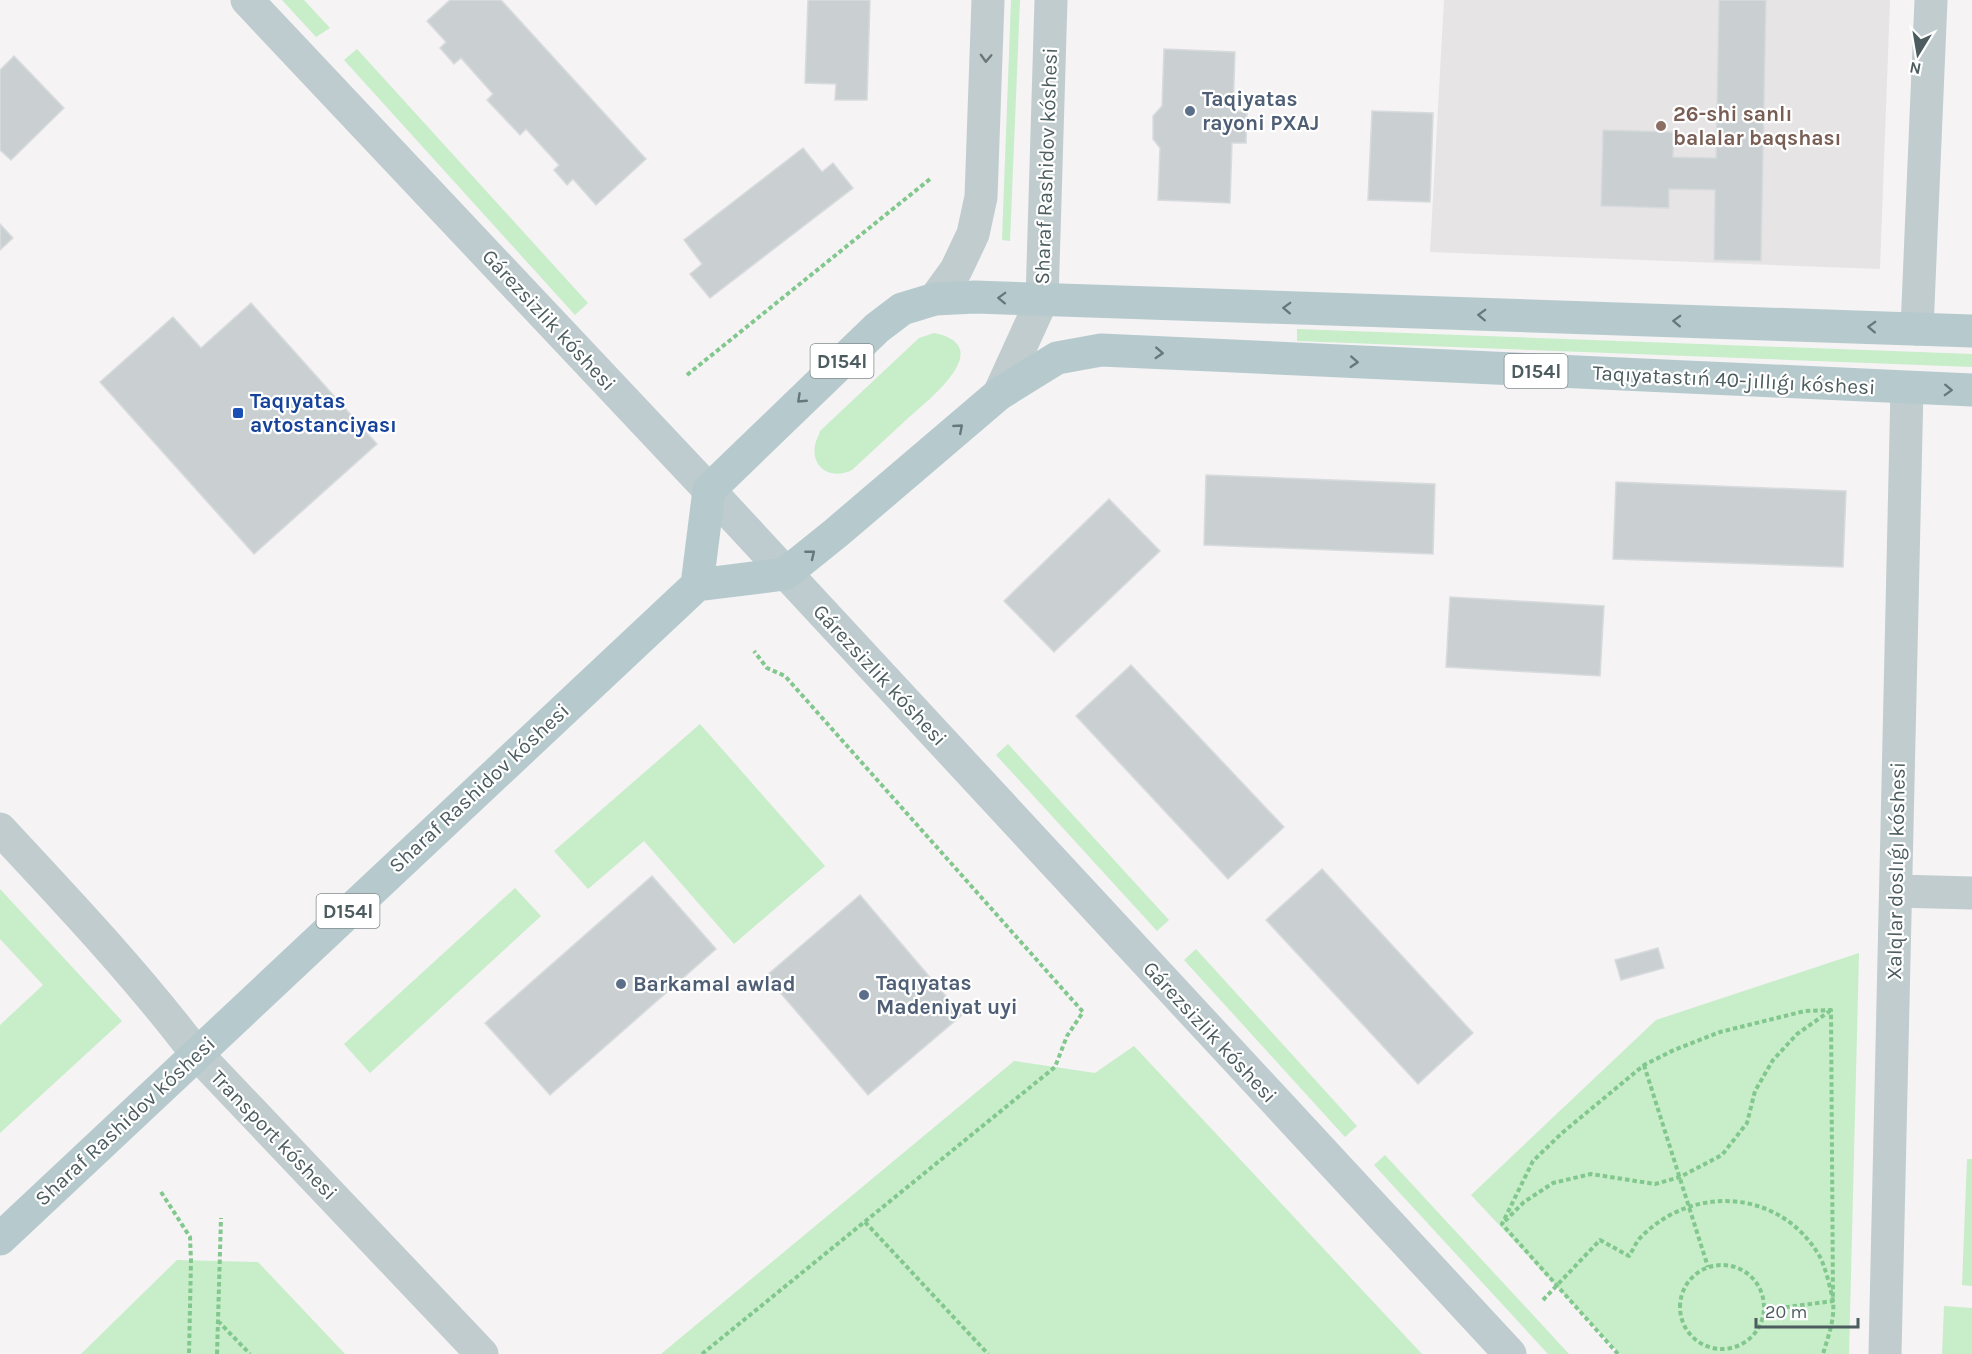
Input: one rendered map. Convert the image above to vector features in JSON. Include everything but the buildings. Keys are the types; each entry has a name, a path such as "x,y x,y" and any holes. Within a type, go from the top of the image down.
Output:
{"main road":[{"name":"D154l","path":"708,490 877,328 902,309 935,298 1972,331"},
{"name":"Taqıyatastıń 40-jıllıǵı kóshesi","path":"999,394 1057,358 1101,350 1972,390"},
{"name":"D154l","path":"697,585 785,573 836,534 999,394"},
{"path":"697,585 708,490"},
{"name":"Sharaf Rashidov kóshesi","path":"0,1239 697,585"}],"street":[{"name":"Gárezsizlik kóshesi","path":"246,0 708,490 1510,1354"},
{"path":"935,298 956,270 973,234 981,197 988,0"},
{"name":"Sharaf Rashidov kóshesi","path":"999,394 1042,300 1051,0"},
{"path":"1917,329 1931,0"},
{"name":"Xalqlar doslıǵı kóshesi","path":"1885,1354 1907,388"},
{"name":"Transport kóshesi","path":"0,829 90,926 160,1006 196,1053 482,1354"},
{"path":"1896,891 1972,893"}],"path":[{"path":"687,375 930,179"},
{"path":"702,1354 1055,1067 1067,1036 1083,1012 785,676 767,668 754,651"},
{"path":"1502,1224 1533,1161 1562,1133 1644,1065 1674,1050 1720,1032 1804,1011 1831,1010"},
{"path":"1502,1224 1524,1202 1553,1183 1591,1174 1655,1184 1680,1177 1722,1155 1747,1123 1755,1091 1773,1060 1797,1034 1831,1010"},
{"path":"1823,1354 1832,1325 1833,1301 1831,1010"},
{"path":"1644,1065 1708,1267"},
{"path":"161,1192 190,1237 189,1354"},
{"path":"1543,1300 1600,1240 1629,1256 1640,1238 1669,1214 1705,1201 1739,1200 1772,1211 1800,1231 1821,1258 1833,1301"},
{"path":"218,1354 221,1218"},
{"path":"865,1222 988,1354"},
{"path":"1502,1224 1618,1354"},
{"path":"1721,1264 1746,1272 1756,1282 1763,1295 1764,1310 1761,1323 1753,1336 1742,1344 1728,1349 1713,1348 1700,1343 1689,1333 1683,1321 1681,1302 1687,1283 1696,1274 1708,1267 1721,1264"},
{"path":"1764,1310 1833,1301"},
{"path":"218,1321 249,1354"},
{"path":"1736,1346 1738,1354"}],"shaded area":[{"name":"26-shi sanlı balalar baqshası","path":"1444,0 1890,0 1880,269 1430,252"}],"green space":[{"path":"282,0 304,0 330,28 316,37"},
{"path":"1011,0 1020,0 1010,241 1002,240"},
{"path":"357,49 588,303 575,315 344,60"},
{"path":"1297,329 1972,354 1972,367 1297,341"},
{"path":"934,333 952,340 960,349 959,361 941,388 852,470 837,474 824,470 816,460 815,453 820,431 919,338"},
{"path":"700,724 825,866 734,944 644,841 588,889 554,851"},
{"path":"1008,744 1169,920 1157,931 996,755"},
{"path":"515,888 541,916 370,1073 344,1044"},
{"path":"0,889 122,1021 0,1133 0,1025 43,985 0,939"},
{"path":"1196,949 1357,1126 1345,1137 1184,960"},
{"path":"1859,953 1849,1354 1620,1354 1471,1195 1656,1020"},
{"path":"1134,1046 1422,1354 661,1354 1014,1061 1095,1073"},
{"path":"1385,1155 1569,1354 1548,1354 1374,1165"},
{"path":"1967,1159 1972,1159 1972,1286 1962,1285"},
{"path":"177,1260 258,1262 345,1354 81,1354"},
{"path":"1944,1306 1972,1308 1972,1354 1942,1354"}],"place":[{"name":"Taqiyatas rayoni PXAJ","path":"1190,111"},
{"name":"26-shi sanlı balalar baqshası","path":"1661,126"},
{"name":"Taqıyatas avtostanciyası","path":"238,413"},
{"name":"Barkamal awlad","path":"621,984"},
{"name":"Taqıyatas Madeniyat uyi","path":"864,995"}]}
